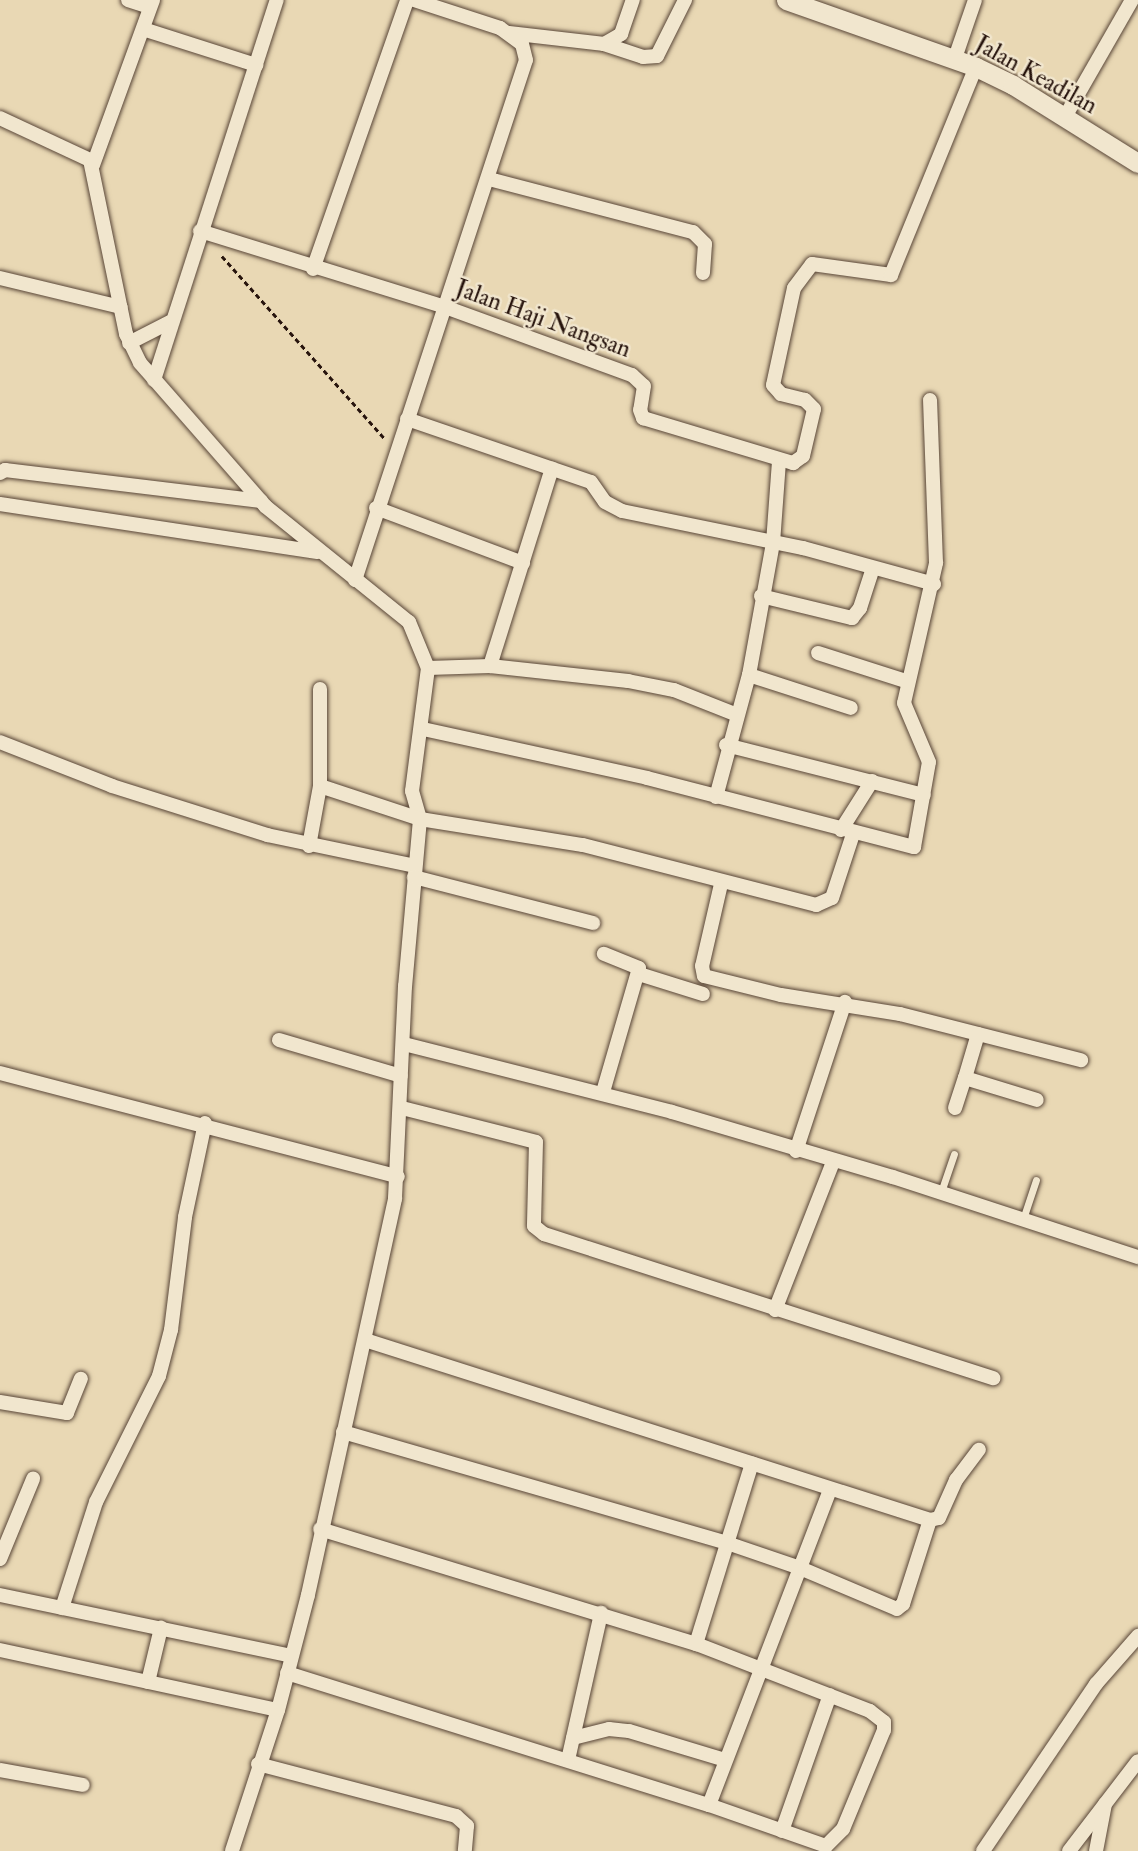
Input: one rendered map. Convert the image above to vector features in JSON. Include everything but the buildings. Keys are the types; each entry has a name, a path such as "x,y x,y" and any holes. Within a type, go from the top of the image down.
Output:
{"main road":[{"name":"Jalan Keadilan","path":"786,0 809,4 976,67 1065,117 1138,163"}],"street":[{"path":"128,0 151,4 93,165 129,343 154,380 261,502 318,552 409,622 428,668 423,729 412,791 420,819 401,1076 398,1177 365,1340 278,1710 258,1764 232,1851"},
{"path":"154,380 170,322 278,0"},
{"path":"313,269 407,0"},
{"path":"414,0 509,33 604,44 643,57 657,56 664,48 685,0"},
{"path":"604,44 621,34 633,0"},
{"path":"955,58 975,0"},
{"path":"1065,117 1132,0"},
{"path":"143,29 256,65"},
{"path":"355,580 376,508 524,71 522,44 509,33"},
{"path":"716,797 726,745 749,674 761,596 773,543 779,462 793,463 803,456 814,421 814,408 805,400 781,394 773,385 798,280 812,264 826,263 891,275 976,67"},
{"path":"0,118 79,151 93,165"},
{"path":"489,179 693,232 705,244 704,273"},
{"name":"Jalan Haji Nangsan","path":"200,231 313,269 445,307 632,374 644,386 640,410 643,418 779,462"},
{"path":"0,278 121,307"},
{"path":"129,343 170,322"},
{"path":"423,729 716,797 914,847 929,762 906,714 906,681 933,584 937,512 930,400"},
{"path":"407,419 591,482 605,502 622,511 773,543 933,584"},
{"path":"490,666 552,468"},
{"path":"0,473 5,470 261,502"},
{"path":"0,504 318,552"},
{"path":"376,508 523,563"},
{"path":"761,596 852,618 860,608 872,570"},
{"path":"818,653 906,681"},
{"path":"428,668 490,666 674,690 735,714"},
{"path":"749,674 851,708"},
{"path":"309,845 320,786 320,689"},
{"path":"0,743 204,817 415,872 593,923"},
{"path":"726,745 923,795"},
{"path":"320,786 420,819 583,845 721,884 824,905 832,898 847,832 872,781"},
{"path":"721,884 702,966 705,976 781,995 845,1002 1081,1060"},
{"path":"603,1092 639,974 636,965 604,954"},
{"path":"639,974 703,994"},
{"path":"796,1151 845,1002"},
{"path":"955,1108 978,1034"},
{"path":"279,1041 401,1076"},
{"path":"404,1044 603,1092 941,1193 1138,1258"},
{"path":"0,1073 205,1123 398,1177"},
{"path":"965,1077 1037,1100"},
{"path":"402,1108 536,1142 534,1226 544,1234 775,1311 993,1378"},
{"path":"62,1608 96,1502 159,1376 171,1330 185,1217 205,1123"},
{"path":"775,1311 833,1162"},
{"path":"365,1340 930,1520 939,1518 956,1480 979,1450"},
{"path":"0,1402 67,1413 81,1378"},
{"path":"343,1432 727,1543 800,1567 901,1608 930,1520"},
{"path":"696,1644 752,1463"},
{"path":"0,1559 33,1479"},
{"path":"709,1805 830,1489"},
{"path":"287,1673 709,1805 818,1846 832,1845 844,1829 881,1739 884,1722 879,1715 760,1667 601,1613 320,1529"},
{"path":"0,1595 291,1657"},
{"path":"568,1760 601,1613"},
{"path":"148,1682 161,1628"},
{"path":"983,1851 1096,1684 1138,1636"},
{"path":"0,1650 278,1710"},
{"path":"782,1831 830,1695"},
{"path":"573,1738 609,1729 629,1731 726,1760"},
{"path":"1069,1851 1122,1777 1138,1761"},
{"path":"258,1764 456,1816 467,1826 465,1851"},
{"path":"0,1770 83,1786"},
{"path":"1122,1777 1138,1780"},
{"path":"1096,1851 1107,1798"}],"lane":[{"path":"941,1193 954,1154"},
{"path":"1023,1220 1036,1180"}],"path":[{"path":"200,231 396,453"}]}
